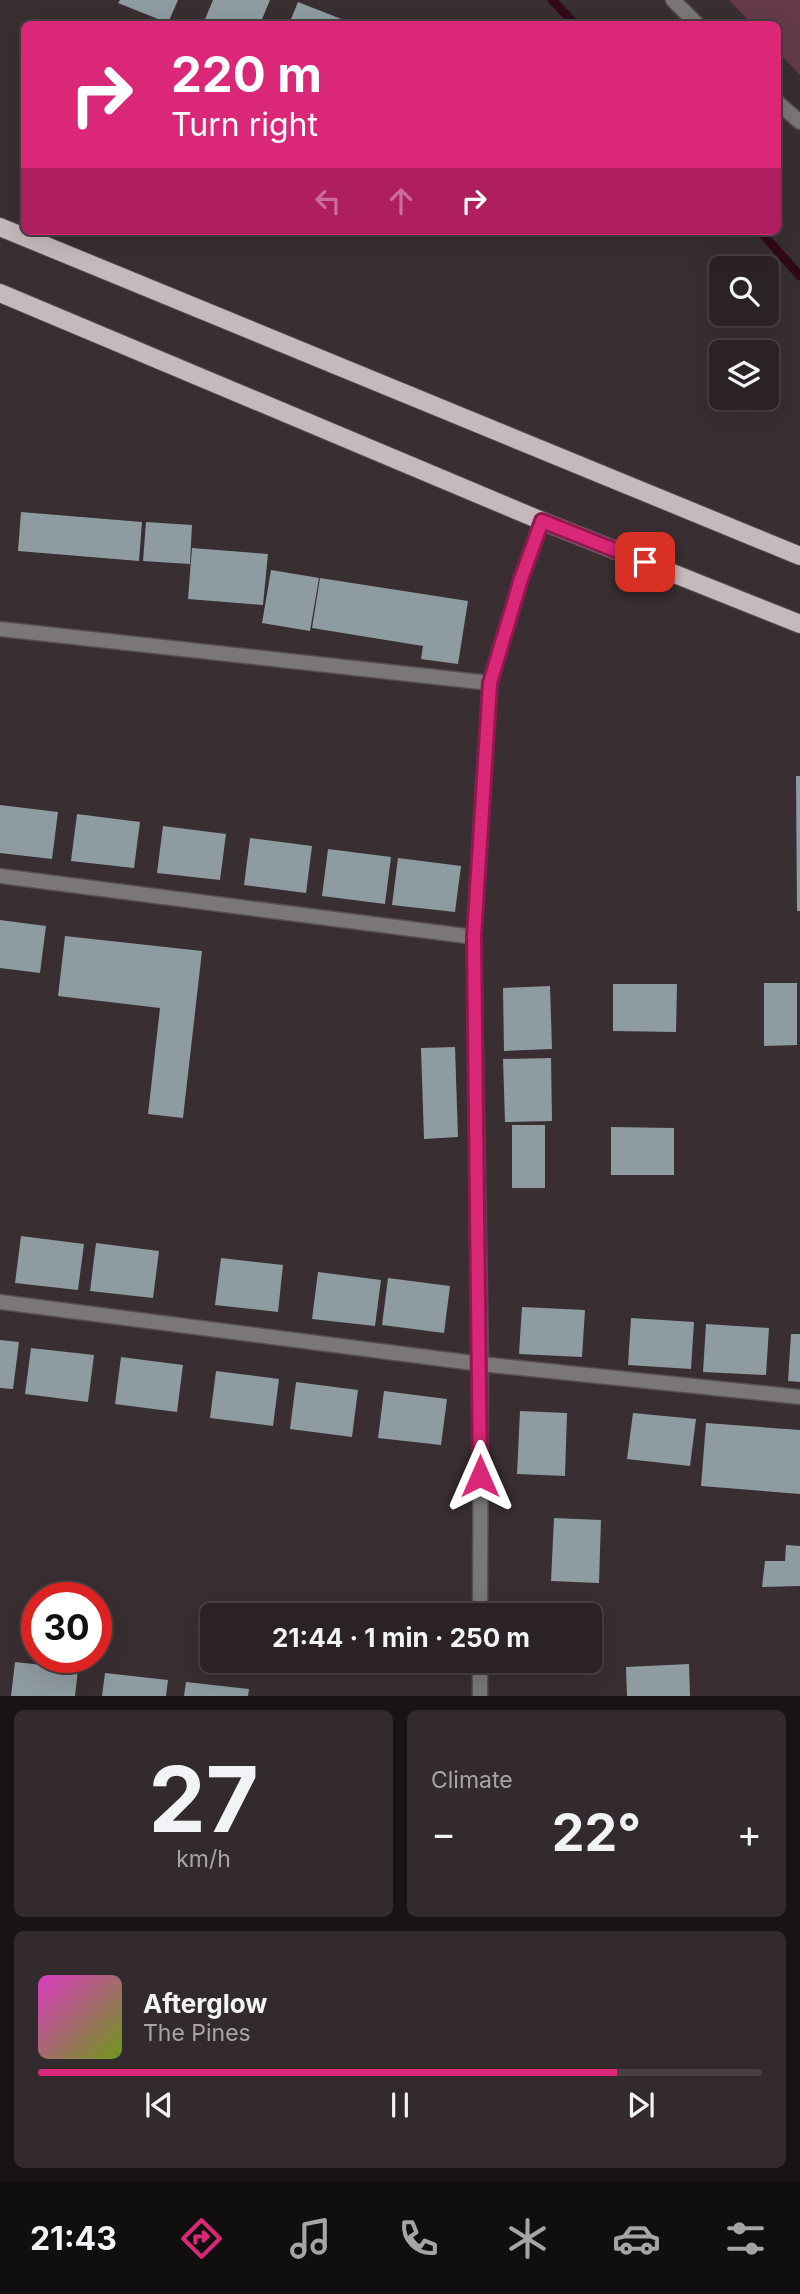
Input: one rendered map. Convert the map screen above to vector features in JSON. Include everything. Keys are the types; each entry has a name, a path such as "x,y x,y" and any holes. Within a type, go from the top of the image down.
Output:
{"main road":[{"path":"0,227 800,556"},
{"path":"0,293 542,521 800,624"}],"street":[{"path":"673,0 694,21"},
{"path":"781,105 800,122"},
{"path":"480,1603 481,1364 474,937 490,683 521,579 542,521"},
{"path":"0,629 490,683"},
{"path":"0,876 474,937"},
{"path":"0,1302 481,1364 800,1397"},
{"path":"480,1673 480,1696"}],"shaded area":[{"path":"729,0 800,0 800,75 781,55 781,21 749,21"}],"building":[{"path":"120,0 178,0 169,21 118,3"},
{"path":"213,0 270,0 261,21 204,21"},
{"path":"298,2 346,21 290,21"},
{"path":"21,512 142,522 139,561 18,551"},
{"path":"146,522 192,525 190,564 143,561"},
{"path":"192,548 268,554 263,605 188,599"},
{"path":"271,570 319,578 310,631 262,623"},
{"path":"320,578 468,601 458,664 421,659 423,646 312,628"},
{"path":"796,776 800,776 800,911 797,911"},
{"path":"0,805 58,812 52,859 0,853"},
{"path":"77,814 140,822 134,868 71,861"},
{"path":"163,826 226,834 220,880 157,873"},
{"path":"250,838 312,846 306,893 244,885"},
{"path":"328,849 391,857 385,904 322,896"},
{"path":"398,858 461,866 455,912 392,905"},
{"path":"0,920 46,926 40,973 0,968"},
{"path":"65,936 202,951 183,1118 148,1114 160,1008 58,996"},
{"path":"764,983 797,983 797,1045 764,1046"},
{"path":"613,984 677,984 676,1032 613,1031"},
{"path":"550,986 552,1049 504,1051 503,988"},
{"path":"455,1047 458,1137 424,1139 421,1048"},
{"path":"551,1058 552,1121 505,1122 503,1059"},
{"path":"512,1125 545,1125 545,1188 512,1188"},
{"path":"611,1127 674,1128 674,1175 611,1175"},
{"path":"21,1236 84,1244 78,1290 15,1283"},
{"path":"96,1243 159,1251 153,1298 90,1291"},
{"path":"221,1258 283,1265 278,1312 215,1305"},
{"path":"318,1272 381,1280 375,1326 312,1319"},
{"path":"388,1278 450,1286 444,1333 382,1325"},
{"path":"522,1307 585,1310 582,1357 519,1354"},
{"path":"631,1318 694,1322 691,1369 628,1365"},
{"path":"706,1324 769,1328 766,1375 703,1372"},
{"path":"791,1334 800,1334 800,1382 788,1381"},
{"path":"0,1340 19,1342 13,1389 0,1388"},
{"path":"31,1348 94,1355 88,1402 25,1394"},
{"path":"121,1357 183,1365 177,1412 115,1404"},
{"path":"216,1371 279,1379 273,1426 210,1418"},
{"path":"296,1382 358,1390 352,1437 290,1429"},
{"path":"384,1391 447,1399 441,1445 378,1438"},
{"path":"520,1411 567,1413 565,1476 517,1474"},
{"path":"633,1413 696,1419 690,1466 627,1459"},
{"path":"706,1423 800,1430 800,1494 701,1486"},
{"path":"554,1518 601,1520 599,1583 551,1581"},
{"path":"786,1545 800,1546 800,1586 762,1587 765,1561 785,1561"},
{"path":"15,1662 21,1663 21,1673 78,1673 75,1696 11,1696"},
{"path":"689,1664 690,1696 627,1696 626,1667"},
{"path":"105,1673 168,1680 166,1696 102,1696"},
{"path":"186,1682 249,1689 248,1696 184,1696"}],"waterway":[{"path":"552,0 572,21"},
{"path":"764,235 800,276"}],"route":[{"path":"480,1476 481,1364 474,937 490,683 521,579 542,521 645,562"}]}
